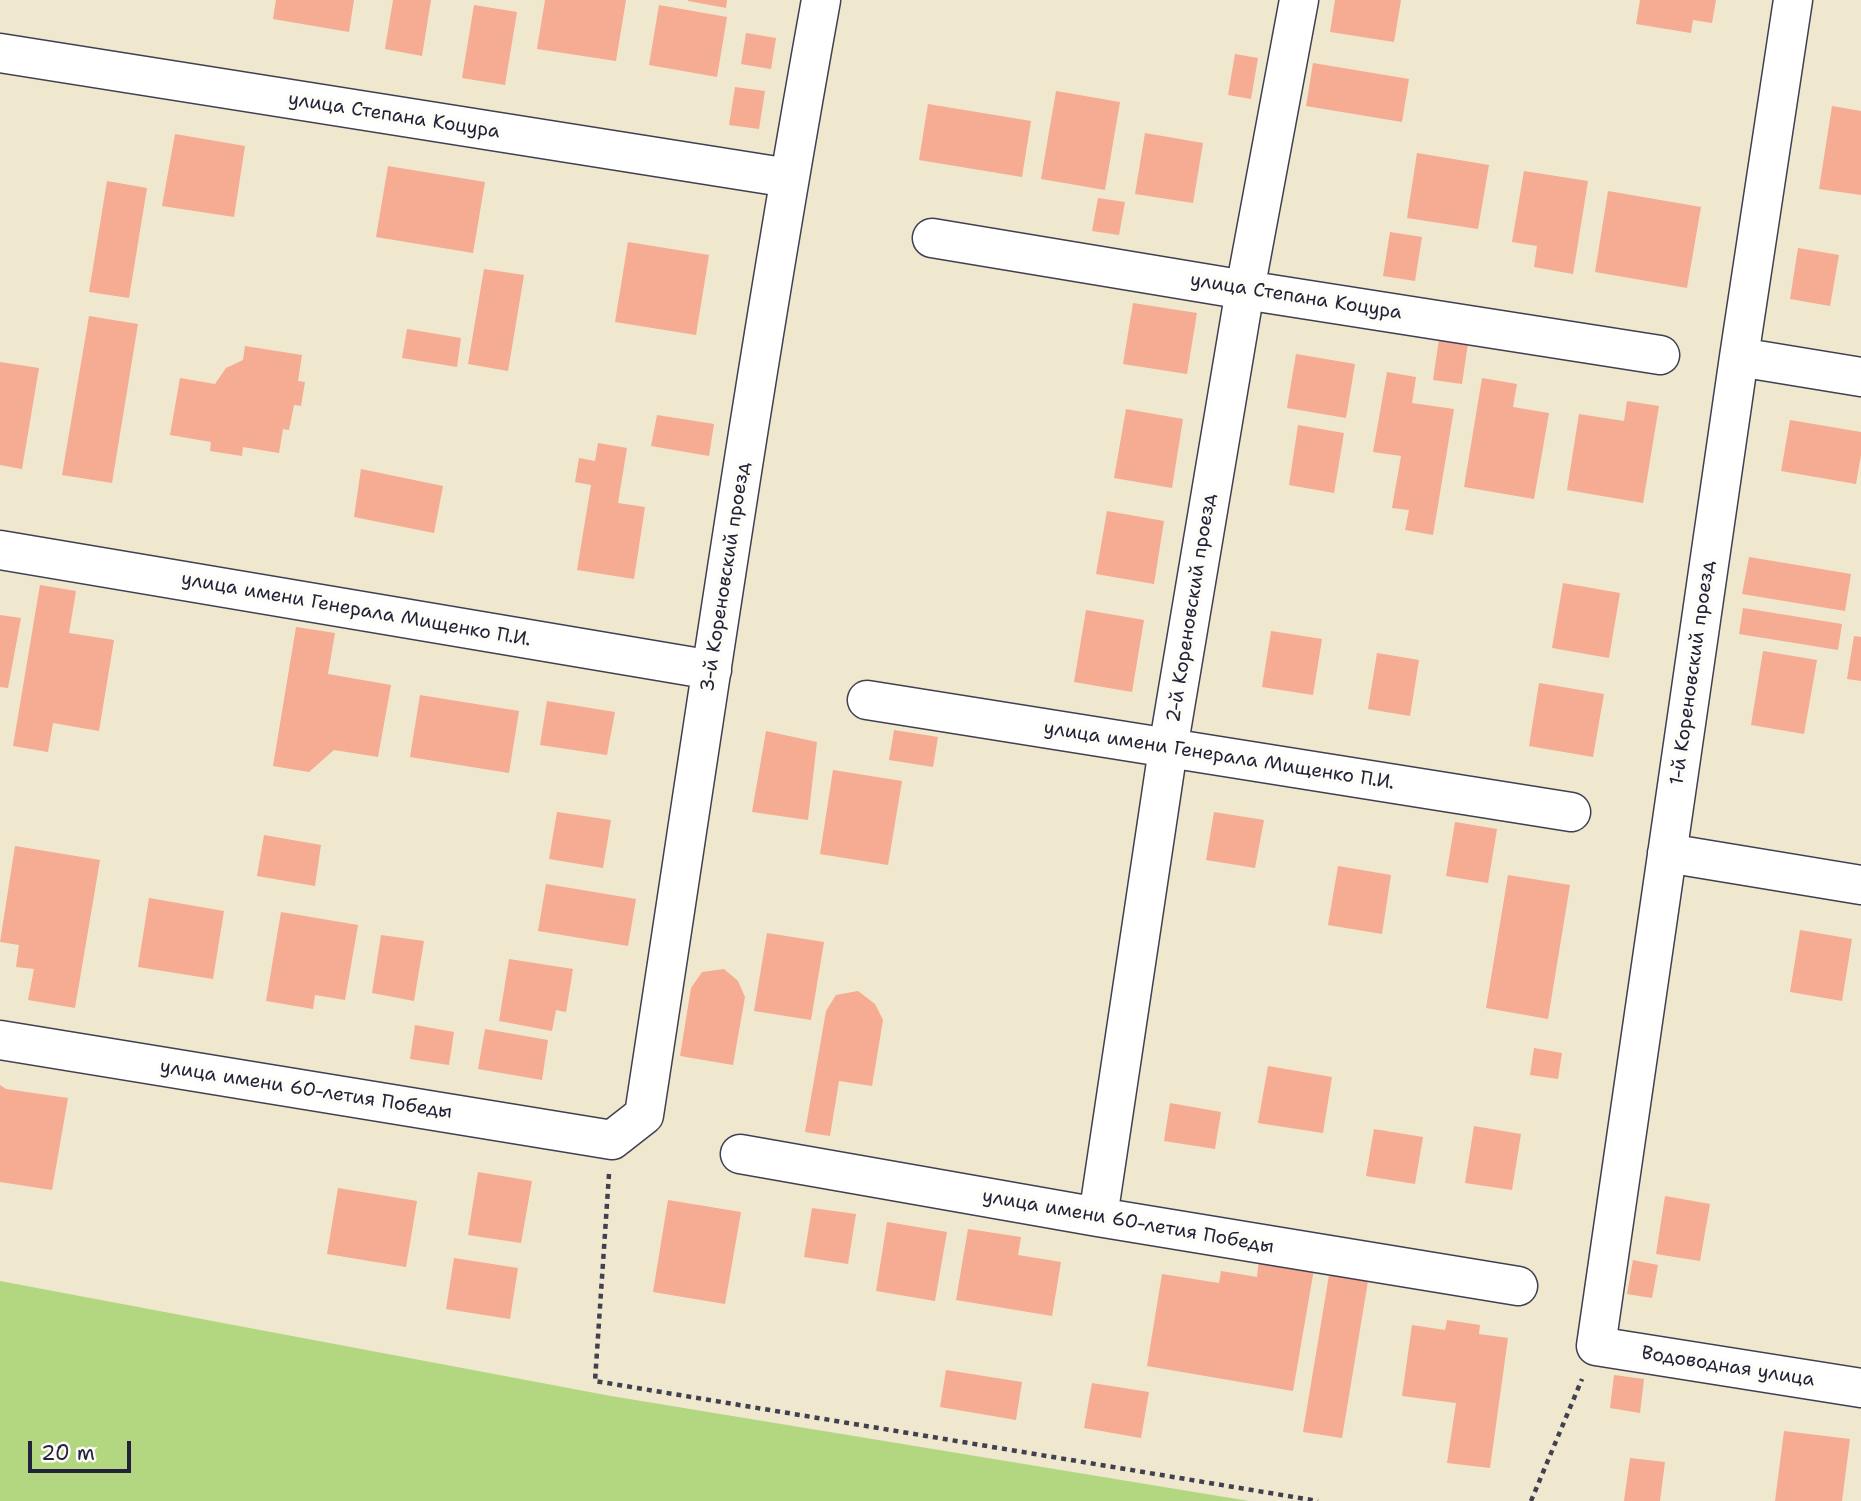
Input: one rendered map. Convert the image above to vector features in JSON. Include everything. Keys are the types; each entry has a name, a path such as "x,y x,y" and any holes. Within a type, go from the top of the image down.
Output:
{"street":[{"name":"3-й Кореновский проезд","path":"612,1140 645,1115 789,178 821,0"},
{"name":"2-й Кореновский проезд","path":"1098,1217 1168,748 1245,290 1299,0"},
{"name":"1-й Кореновский проезд","path":"1596,1346 1793,0"},
{"name":"улица Степана Коцура","path":"0,53 789,178"},
{"name":"улица Степана Коцура","path":"932,238 1660,355"},
{"path":"1739,357 1861,377"},
{"name":"улица имени Генерала Мищенко П.И.","path":"0,550 712,670"},
{"name":"улица имени Генерала Мищенко П.И.","path":"867,700 1571,813"},
{"path":"1667,853 1861,885"},
{"name":"улица имени 60-летия Победы","path":"0,1040 612,1140"},
{"name":"улица имени 60-летия Победы","path":"740,1154 1098,1217 1518,1286"},
{"name":"Водоводная улица","path":"1596,1346 1861,1388"}],"path":[{"path":"612,1140 595,1381 1318,1501"},
{"path":"1531,1501 1596,1346"}],"green space":[{"path":"0,1281 611,1396 1249,1501 0,1501"}],"building":[{"path":"276,0 354,0 349,32 273,19"},
{"path":"393,0 431,0 422,56 385,49"},
{"path":"545,0 626,0 616,61 537,49"},
{"path":"688,0 727,0 726,8"},
{"path":"1335,0 1401,0 1394,42 1330,32"},
{"path":"1640,0 1716,0 1712,23 1693,20 1691,33 1636,24"},
{"path":"474,5 517,12 505,85 462,78"},
{"path":"659,5 727,17 717,77 649,65"},
{"path":"746,33 776,38 771,69 741,64"},
{"path":"1235,54 1258,58 1251,99 1228,95"},
{"path":"1313,63 1409,79 1402,122 1306,106"},
{"path":"735,87 765,91 759,129 729,125"},
{"path":"1056,91 1120,102 1105,190 1041,179"},
{"path":"928,104 1031,121 1022,177 919,160"},
{"path":"1832,106 1861,111 1861,195 1819,189"},
{"path":"1145,133 1203,143 1193,203 1135,194"},
{"path":"175,134 245,146 234,217 162,206"},
{"path":"1417,153 1489,165 1478,229 1407,218"},
{"path":"388,166 485,182 473,253 376,237"},
{"path":"1524,171 1588,181 1573,274 1534,267 1537,246 1512,242"},
{"path":"107,181 147,188 129,298 89,292"},
{"path":"1608,191 1701,207 1687,288 1595,272"},
{"path":"1098,198 1125,202 1119,235 1092,231"},
{"path":"1390,232 1422,237 1415,281 1383,276"},
{"path":"628,242 709,255 696,335 615,322"},
{"path":"1798,248 1839,255 1830,306 1790,299"},
{"path":"484,269 524,275 508,371 468,364"},
{"path":"1133,303 1197,313 1187,374 1123,364"},
{"path":"89,316 138,324 112,483 62,475"},
{"path":"407,329 461,338 457,367 402,358"},
{"path":"1439,339 1468,343 1462,384 1433,380"},
{"path":"245,346 302,355 298,381 305,382 301,406 294,405 289,430 283,429 279,453 243,447 242,456 210,451 211,442 170,435 180,378 215,384 226,368 243,360"},
{"path":"1296,354 1355,364 1346,418 1287,408"},
{"path":"0,362 39,368 22,469 0,465"},
{"path":"1387,372 1416,377 1412,403 1454,409 1433,535 1405,530 1409,510 1392,508 1401,456 1373,452"},
{"path":"1482,378 1517,384 1513,407 1549,413 1534,499 1464,487"},
{"path":"1627,401 1659,406 1643,503 1567,490 1579,414 1624,421"},
{"path":"1126,409 1183,419 1172,488 1114,478"},
{"path":"657,415 714,424 709,456 651,446"},
{"path":"1790,420 1861,432 1861,455 1856,484 1781,471"},
{"path":"1298,425 1344,433 1334,493 1289,485"},
{"path":"598,443 627,448 618,503 645,507 634,579 577,570 591,485 575,482 579,458 595,461"},
{"path":"361,469 443,486 434,533 354,517"},
{"path":"1107,511 1164,521 1154,584 1096,574"},
{"path":"1749,557 1851,574 1845,611 1742,594"},
{"path":"1563,583 1620,593 1609,658 1552,648"},
{"path":"40,585 76,591 69,633 114,640 99,731 53,723 48,752 13,746"},
{"path":"1743,608 1842,624 1838,650 1739,634"},
{"path":"1086,610 1144,620 1132,692 1074,682"},
{"path":"0,615 21,618 8,688 0,687"},
{"path":"296,627 335,633 328,674 391,685 378,757 334,750 309,772 273,766"},
{"path":"1271,631 1322,639 1313,695 1262,687"},
{"path":"1854,636 1861,637 1861,681 1847,679"},
{"path":"1763,651 1817,660 1804,734 1751,725"},
{"path":"1377,653 1419,660 1410,716 1368,709"},
{"path":"1539,683 1604,694 1593,757 1529,746"},
{"path":"420,695 519,711 509,773 410,757"},
{"path":"547,701 615,712 607,755 540,745"},
{"path":"894,730 938,737 933,767 889,760"},
{"path":"766,731 817,742 808,820 752,812"},
{"path":"833,770 902,781 888,865 820,854"},
{"path":"557,812 611,820 603,868 549,859"},
{"path":"1214,812 1264,820 1255,868 1206,860"},
{"path":"1455,822 1497,829 1488,883 1446,876"},
{"path":"264,835 321,845 315,886 257,876"},
{"path":"15,846 100,860 75,1008 28,1000 34,969 16,967 19,945 0,942"},
{"path":"1338,866 1391,875 1382,934 1328,925"},
{"path":"1508,875 1570,885 1548,1019 1486,1008"},
{"path":"546,884 636,899 628,946 538,931"},
{"path":"149,898 224,911 213,979 138,967"},
{"path":"281,912 358,925 345,1000 315,995 313,1009 266,1001"},
{"path":"1800,930 1852,939 1842,1001 1790,992"},
{"path":"767,933 824,942 811,1020 754,1011"},
{"path":"381,935 424,941 414,1001 372,993"},
{"path":"509,959 573,969 566,1012 556,1010 552,1031 499,1021"},
{"path":"724,969 738,981 745,997 733,1065 680,1056 691,988 702,972"},
{"path":"858,991 875,1004 883,1020 872,1086 839,1081 830,1136 805,1132 826,1011 836,995"},
{"path":"415,1025 454,1032 449,1065 410,1059"},
{"path":"485,1029 548,1040 542,1080 478,1069"},
{"path":"1534,1048 1562,1053 1558,1079 1530,1075"},
{"path":"1268,1066 1332,1077 1323,1133 1258,1123"},
{"path":"0,1085 6,1089 68,1098 52,1190 0,1182"},
{"path":"1170,1103 1221,1112 1215,1149 1164,1141"},
{"path":"1474,1126 1521,1134 1512,1190 1465,1183"},
{"path":"1374,1129 1423,1137 1415,1184 1366,1176"},
{"path":"478,1172 532,1181 521,1243 468,1235"},
{"path":"338,1188 417,1201 406,1267 327,1254"},
{"path":"1665,1196 1710,1204 1700,1261 1656,1254"},
{"path":"668,1200 741,1212 725,1304 653,1292"},
{"path":"812,1208 856,1214 848,1264 804,1257"},
{"path":"887,1222 947,1232 935,1301 876,1291"},
{"path":"968,1229 1021,1237 1018,1255 1061,1262 1052,1316 956,1300"},
{"path":"454,1258 518,1268 510,1319 446,1309"},
{"path":"1259,1260 1314,1269 1293,1391 1147,1366 1162,1274 1219,1283 1221,1271 1257,1277"},
{"path":"1633,1260 1658,1265 1652,1298 1627,1294"},
{"path":"1330,1269 1369,1275 1342,1438 1303,1432"},
{"path":"1447,1320 1480,1325 1479,1334 1508,1338 1490,1468 1447,1463 1456,1403 1402,1396 1412,1325 1445,1330"},
{"path":"946,1370 1022,1382 1016,1420 940,1407"},
{"path":"1614,1375 1644,1379 1640,1413 1610,1408"},
{"path":"1092,1383 1149,1392 1141,1438 1084,1428"},
{"path":"1784,1431 1850,1439 1842,1501 1775,1501"},
{"path":"1630,1458 1665,1462 1660,1501 1624,1501"}]}
